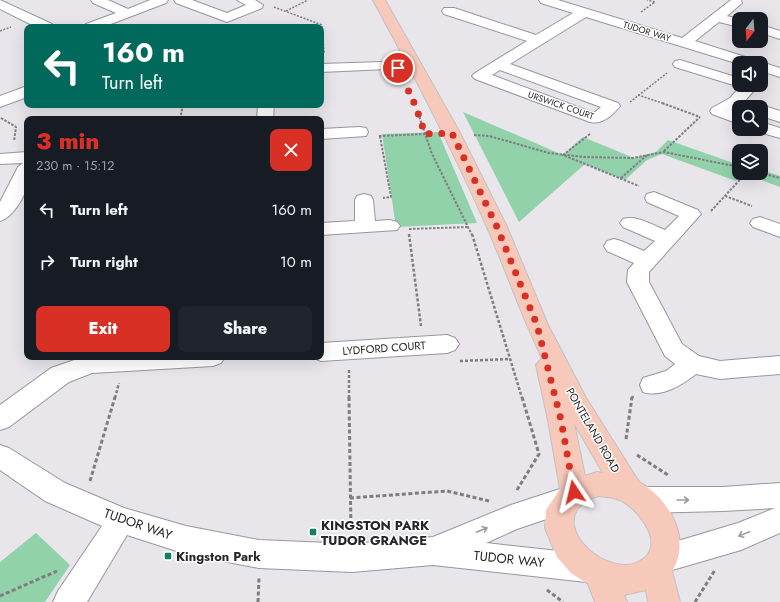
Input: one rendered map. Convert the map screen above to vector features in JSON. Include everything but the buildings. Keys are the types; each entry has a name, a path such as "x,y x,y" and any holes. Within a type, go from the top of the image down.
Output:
{"main road":[{"name":"PONTELAND ROAD","path":"379,0 432,94 452,133 497,227 537,325 577,405 636,495 655,512 663,526 666,542 659,564 664,602"},
{"name":"PONTELAND ROAD","path":"537,325 561,420 570,496"},
{"name":"PONTELAND ROAD","path":"611,602 592,572 574,558 566,546 561,534 559,521 561,510 570,496 597,484 613,485 636,495"},
{"path":"592,572 613,579 628,580 644,577 659,564"}],"street":[{"path":"0,4 8,0"},
{"path":"96,0 127,13"},
{"path":"99,24 162,0"},
{"path":"180,0 226,18 257,5"},
{"path":"243,0 257,5"},
{"name":"TUDOR WAY","path":"545,0 732,58"},
{"path":"199,7 218,2"},
{"path":"684,43 736,3"},
{"path":"0,4 41,24"},
{"path":"449,11 537,40"},
{"name":"URSWICK COURT","path":"497,64 612,106 596,119 480,76 497,64 584,12"},
{"path":"717,17 732,21"},
{"path":"768,31 780,35"},
{"path":"680,64 732,81"},
{"path":"324,68 382,66"},
{"path":"0,102 24,92"},
{"path":"718,111 732,103"},
{"path":"718,111 732,116"},
{"path":"768,113 780,117"},
{"path":"768,129 780,133"},
{"path":"324,134 360,132"},
{"path":"0,216 7,208 17,160"},
{"path":"654,198 691,214 639,270 638,282 673,350 692,364 720,370 780,365"},
{"path":"364,200 365,227"},
{"path":"630,223 668,240"},
{"path":"760,223 780,231"},
{"path":"324,229 365,227 399,228"},
{"path":"614,246 648,261"},
{"name":"LYDFORD COURT","path":"324,352 447,344"},
{"path":"0,420 60,375 90,364 160,360"},
{"path":"652,385 674,378 692,364"},
{"name":"TUDOR WAY","path":"0,456 54,492 120,520 186,540 259,554 352,558 433,551 592,572"},
{"path":"636,495 723,499 780,495"},
{"name":"TUDOR WAY","path":"433,551 511,518 570,496"},
{"path":"659,564 742,536 780,519"},
{"path":"77,590 120,520"}],"path":[{"path":"285,11 308,0"},
{"path":"624,24 655,2 647,0"},
{"path":"257,5 268,5 319,24"},
{"path":"638,95 700,117"},
{"path":"416,107 432,154 469,227 539,454 516,492"},
{"path":"664,152 707,111 718,111"},
{"path":"0,117 16,127 17,160"},
{"path":"360,132 370,137 452,133 489,136 549,153 563,155 634,158 664,152 732,166"},
{"path":"364,200 392,196 380,136"},
{"path":"563,155 651,190 654,198"},
{"path":"621,178 647,155"},
{"path":"768,175 780,178"},
{"path":"691,214 708,214 740,180"},
{"path":"424,345 399,228 469,227"},
{"path":"447,344 454,361 510,359"},
{"path":"349,350 352,558"},
{"path":"84,504 125,362"},
{"path":"625,447 632,397"},
{"path":"350,498 447,491 492,502"},
{"path":"0,596 70,565 77,590"},
{"path":"696,602 716,568"}],"green space":[{"path":"463,112 563,155 583,137 634,158 656,152 668,140 732,163 732,180 662,154 647,160 625,180 585,164 519,222"},
{"path":"438,132 477,223 396,227 382,134"},
{"path":"768,172 780,176 780,187 761,180 768,180"},
{"path":"36,533 70,565 45,602 0,602 0,562"}],"place":[{"name":"KINGSTON PARK TUDOR GRANGE","path":"313,532"},
{"name":"Kingston Park","path":"168,556"}],"route":[{"path":"398,68 416,107 425,134 452,133 497,227 537,325 561,420 574,492"}]}
